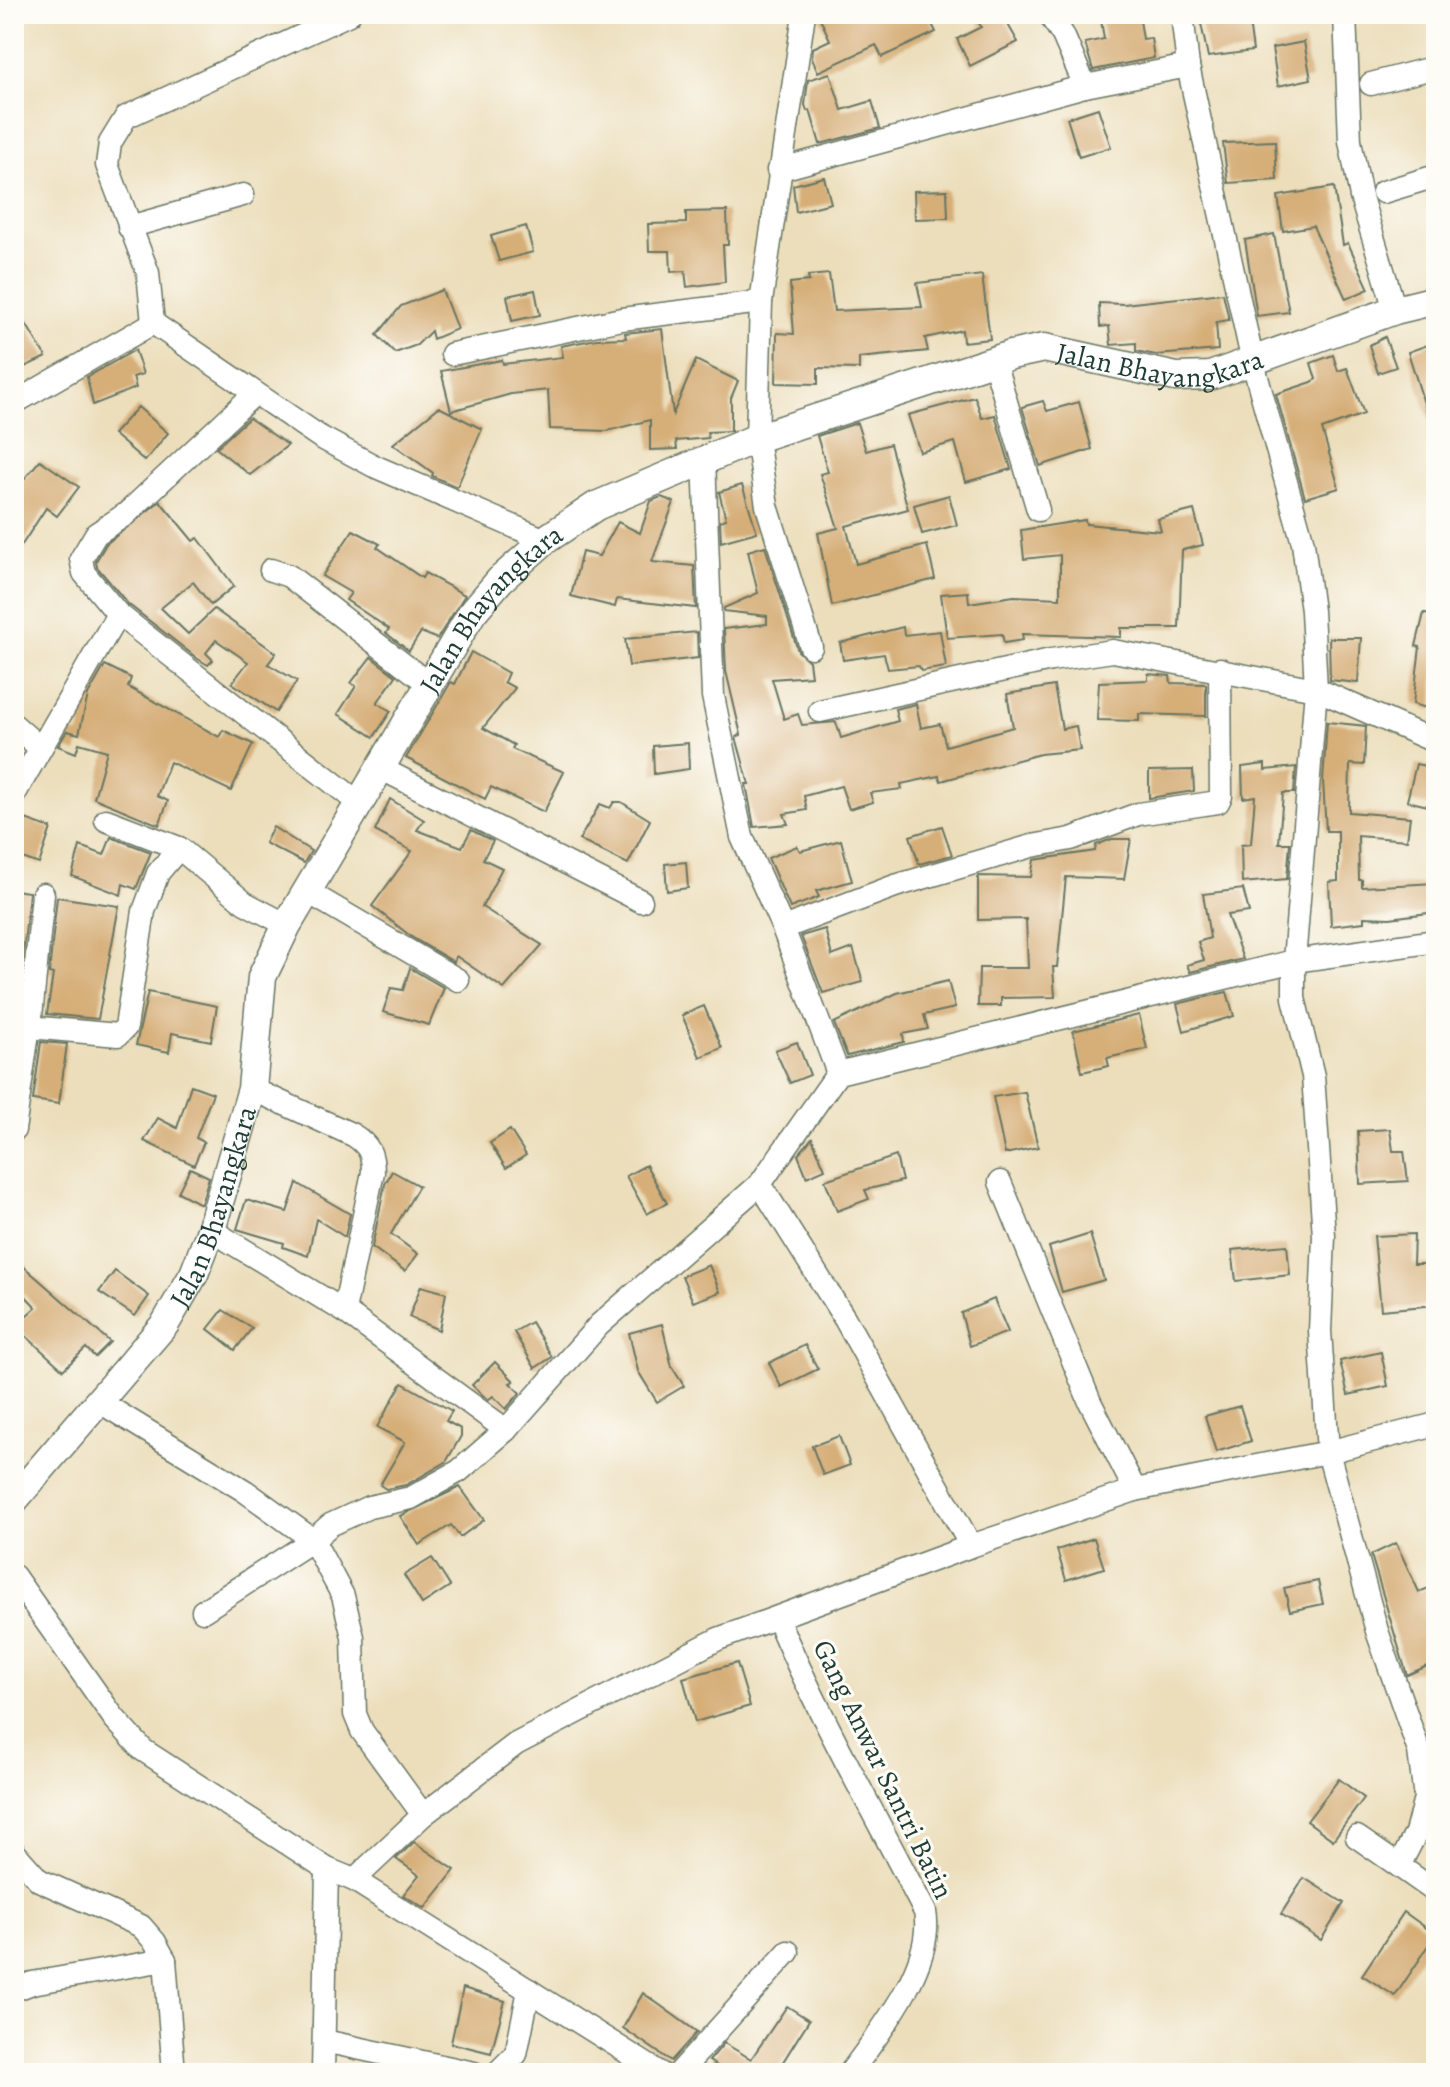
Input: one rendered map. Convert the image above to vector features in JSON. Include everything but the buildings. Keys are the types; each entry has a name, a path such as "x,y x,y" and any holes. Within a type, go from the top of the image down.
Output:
{"street":[{"path":"349,14 126,117 110,143 107,165 148,273 153,323 253,395 374,466 545,540"},
{"path":"804,14 778,170 761,302 757,438 767,506 811,647"},
{"path":"1049,14 1063,35 1085,86"},
{"path":"1182,14 1188,66 1253,363 1303,543 1312,611 1316,689 1294,961 1294,998 1313,1076 1324,1236 1320,1331 1328,1452 1377,1631 1419,1751 1425,1798 1416,1833 1399,1866"},
{"path":"1345,14 1350,141 1361,197 1395,310"},
{"path":"778,170 1085,86 1188,66"},
{"path":"1371,84 1436,67"},
{"path":"1383,192 1436,176"},
{"path":"129,227 243,195"},
{"name":"Jalan Bhayangkara","path":"14,1500 165,1324 194,1274 211,1230 252,1089 262,977 287,925 472,613 500,580 545,540 596,506 704,458 994,361 1044,348 1176,377 1210,376 1395,310 1436,300"},
{"path":"452,354 622,319 761,302"},
{"path":"14,403 153,323"},
{"path":"994,361 1038,510"},
{"path":"253,395 85,548 81,559 84,573 118,614 360,804"},
{"path":"704,458 713,696 742,837 783,928 838,1073"},
{"path":"271,570 289,576 430,685"},
{"path":"14,795 118,614"},
{"path":"820,711 1051,660 1113,651 1316,689 1436,742"},
{"path":"783,928 895,886 1032,846 1071,839 1138,814 1218,802 1221,796 1220,669"},
{"path":"14,725 40,748"},
{"path":"382,769 641,901"},
{"path":"106,820 179,848 245,903 287,925"},
{"path":"29,1026 51,1031 124,1032 144,911 158,873 179,848"},
{"path":"308,892 458,980"},
{"path":"14,1130 43,894"},
{"path":"203,1611 352,1513 422,1493 459,1471 506,1430 599,1325 760,1184 838,1073 1294,961 1436,941"},
{"path":"252,1089 353,1135 366,1144 373,1157 373,1172 344,1311"},
{"path":"1000,1182 1090,1402 1135,1490"},
{"path":"760,1184 845,1319 971,1546"},
{"path":"211,1230 344,1311 506,1430"},
{"path":"100,1402 221,1475 313,1540 343,1596 350,1623 358,1722 423,1815"},
{"path":"354,1880 423,1815 516,1744 578,1715 718,1639 971,1546 1135,1490 1328,1452 1436,1424"},
{"path":"14,1576 114,1718 143,1750 327,1869 354,1880 660,2073"},
{"name":"Gang Anwar Santri Batin","path":"777,1618 808,1690 925,1912 924,1953 889,2018 850,2073"},
{"path":"1357,1837 1436,1892"},
{"path":"14,1852 39,1880 141,1926 165,1960 174,2073"},
{"path":"323,2073 327,1869"},
{"path":"679,2073 788,1952"},
{"path":"14,1990 32,1983 165,1960"},
{"path":"497,2073 516,2054 529,1990"},
{"path":"324,2041 474,2073"}]}
